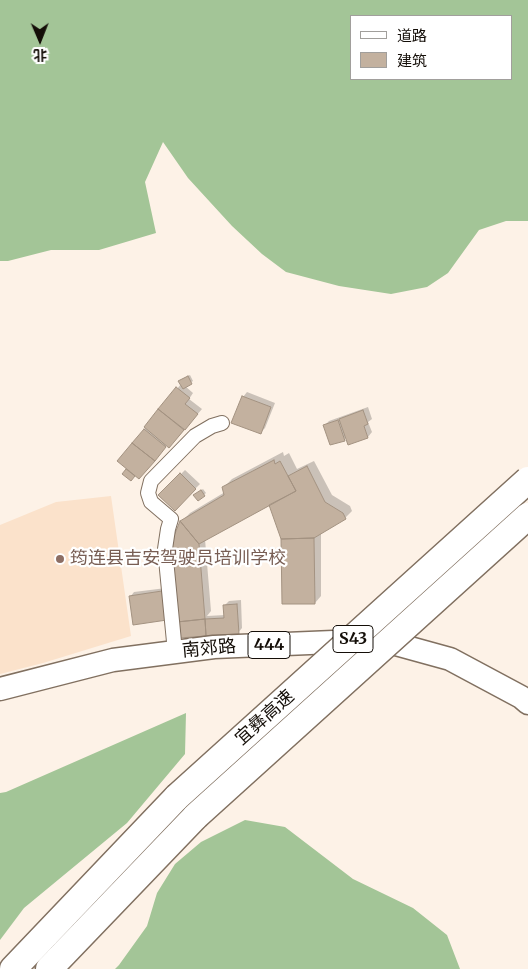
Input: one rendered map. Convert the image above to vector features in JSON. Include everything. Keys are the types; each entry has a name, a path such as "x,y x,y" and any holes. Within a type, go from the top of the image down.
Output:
{"highway":[{"name":"宜彝高速","path":"13,969 178,797 528,480"},
{"name":"宜彝高速","path":"50,969 196,816 528,516"}],"main road":[{"name":"南郊路","path":"0,689 113,660 214,647 381,640 450,659 521,697 528,703"}],"street":[{"path":"176,652 165,549 171,519 152,502 148,493 151,480 195,436 212,426 222,423"}],"shaded area":[{"name":"筠连县吉安驾驶员培训学校","path":"111,496 131,636 0,674 0,525 56,502"}],"green space":[{"path":"0,0 528,0 528,221 506,221 479,230 448,273 427,287 391,294 339,286 286,272 262,254 232,226 188,178 163,142 145,182 156,233 99,250 51,250 8,261 0,261"},
{"path":"186,713 185,754 127,823 24,908 0,940 0,793"},
{"path":"245,820 285,827 353,879 413,908 447,935 460,969 115,969 147,926 157,893 175,864 201,842"}],"building":[{"path":"188,376 192,384 183,389 178,381"},
{"path":"176,387 190,398 185,404 198,414 185,430 158,409"},
{"path":"242,396 271,407 261,434 231,423"},
{"path":"158,409 184,430 169,448 144,427"},
{"path":"363,410 368,424 364,426 368,438 348,445 339,419"},
{"path":"338,420 345,441 330,445 323,425"},
{"path":"144,429 166,447 155,461 132,443"},
{"path":"132,443 155,461 139,479 117,461"},
{"path":"274,460 275,464 280,461 296,491 199,544 180,521 224,495 222,487"},
{"path":"307,466 325,502 343,513 346,519 314,538 281,539 269,505 296,491 288,476"},
{"path":"126,469 135,476 131,481 122,474"},
{"path":"180,473 196,489 175,511 158,495"},
{"path":"201,490 205,496 198,501 193,495"},
{"path":"180,521 199,544 205,619 177,622 170,546"},
{"path":"314,538 315,604 282,604 281,539"},
{"path":"162,591 167,620 133,625 129,596"},
{"path":"237,604 239,634 206,636 205,619 224,618 223,605"},
{"path":"205,619 206,636 179,638 177,622"}],"place":[{"name":"筠连县吉安驾驶员培训学校","path":"60,559"}]}
